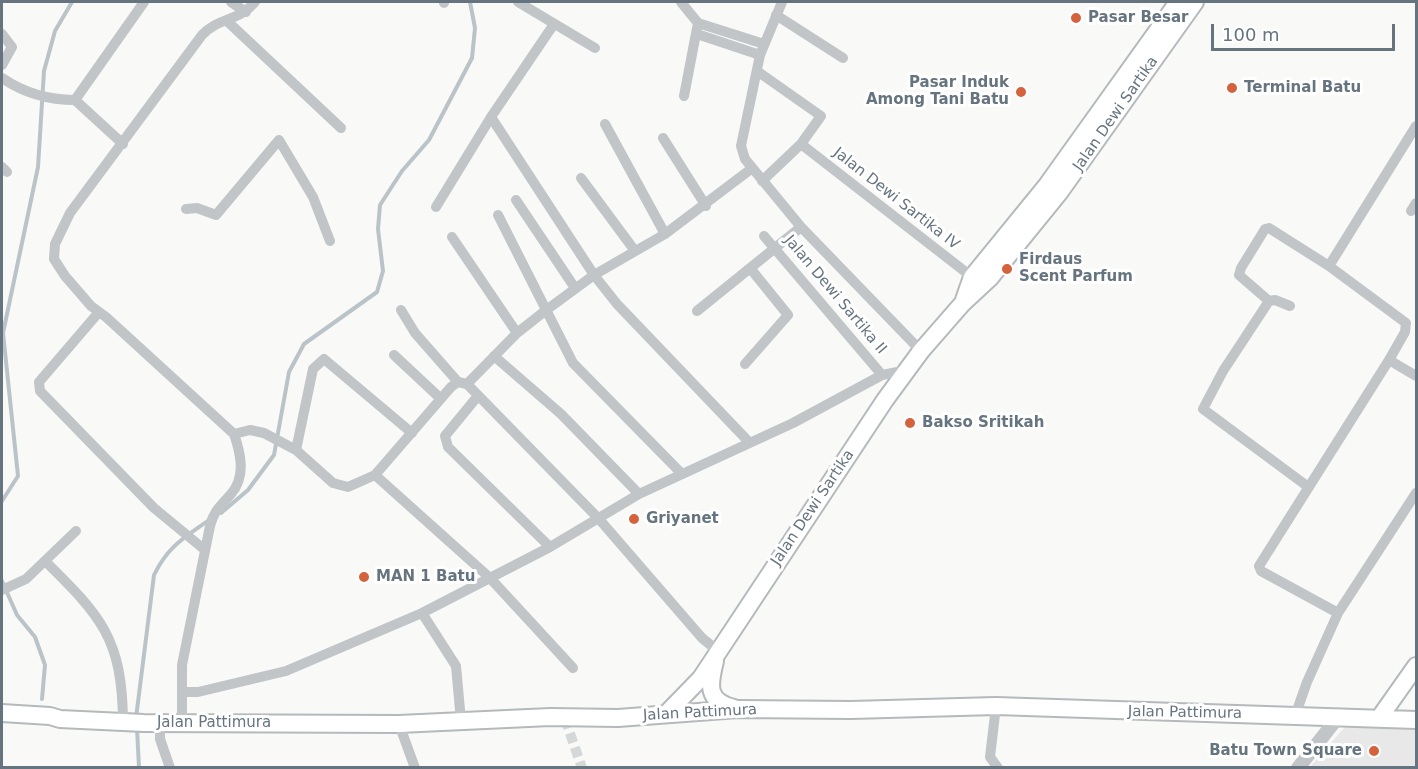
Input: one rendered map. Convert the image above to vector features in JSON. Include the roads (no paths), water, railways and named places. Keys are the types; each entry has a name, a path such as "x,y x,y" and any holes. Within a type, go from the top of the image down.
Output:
{"main road":[{"name":"Jalan Dewi Sartika","path":"666,714 701,678 921,351 962,304 990,278 1053,189 1178,2"},
{"name":"Jalan Dewi Sartika","path":"962,304 972,278 1053,189 1195,2"},
{"path":"718,651 711,684 713,694 721,705 738,709"},
{"path":"1380,717 1416,666"},
{"name":"Jalan Pattimura","path":"2,713 50,716 60,719 139,722 182,715 399,724 618,718 738,709 851,711 996,706 1416,720"},
{"name":"Jalan Pattimura","path":"2,723 51,723 60,719"}],"street":[{"path":"75,100 144,2"},
{"path":"231,2 246,12"},
{"path":"182,715 188,693 182,665 210,526 213,514 233,492 241,475 241,458 234,434 99,312 64,276 54,259 55,244 70,213 202,35 210,26 246,12 255,2"},
{"path":"519,2 595,48"},
{"path":"681,2 697,28 762,49"},
{"path":"782,2 762,49 741,146 751,169 801,227 921,351"},
{"path":"776,15 843,58"},
{"path":"227,21 341,128"},
{"path":"436,207 491,117 554,24"},
{"path":"684,96 697,28"},
{"path":"2,34 12,47 2,65"},
{"path":"757,71 821,114 801,144 762,182"},
{"path":"2,78 27,92 57,100 75,100 123,144"},
{"path":"491,117 594,275 629,318 748,441"},
{"path":"605,124 665,234"},
{"path":"1329,266 1416,126"},
{"path":"663,138 706,206"},
{"path":"186,208 197,208 216,215 279,140 313,197 330,240"},
{"name":"Jalan Dewi Sartika IV","path":"801,144 972,278"},
{"path":"234,434 250,430 264,433 296,450 339,486 348,487 375,475 440,399 463,383 517,333 594,275 665,234 706,206 751,169"},
{"path":"581,178 635,251"},
{"path":"516,200 575,288"},
{"path":"498,215 545,311 580,371 682,474"},
{"path":"697,311 801,227"},
{"path":"1269,301 1239,275 1240,268 1265,229 1269,228 1329,266 1406,323 1405,332 1389,360 1307,486 1259,568 1338,613"},
{"name":"Jalan Dewi Sartika II","path":"764,236 882,375"},
{"path":"452,237 517,333"},
{"path":"745,364 788,315 750,268"},
{"path":"1290,306 1275,300 1269,301 1223,370 1203,410 1307,486"},
{"path":"401,310 415,333 599,519 702,638 718,651"},
{"path":"99,312 39,382 40,391 154,508 206,550"},
{"path":"394,355 440,399"},
{"path":"494,356 561,414 639,494"},
{"path":"296,450 313,369 324,359 412,433"},
{"path":"1389,360 1416,376"},
{"path":"188,693 286,671 422,613 550,547 639,494 748,441 793,423 882,375 908,370"},
{"path":"477,396 445,436 448,447 550,547"},
{"path":"375,475 489,578 573,668"},
{"path":"1295,716 1307,682 1338,613 1416,493"},
{"path":"5,589 26,579 76,531"},
{"path":"45,561 82,597 110,638 139,722 160,739 170,768"},
{"path":"422,613 456,666 461,722"},
{"path":"996,706 990,757 999,768"},
{"path":"1298,768 1339,716"},
{"path":"399,724 415,768"}],"waterway":[{"path":"2,501 18,476 3,333 38,167 44,71 55,31 72,2"},
{"path":"221,513 248,490 274,455 289,372 304,344 377,292 383,271 378,229 380,205 402,171 429,140 472,58 475,28 470,2"},
{"path":"136,718 154,575 171,550 209,520"},
{"path":"2,581 17,615 35,637 45,665 42,699"},
{"path":"137,728 139,768"}],"tunnel":[{"path":"565,719 582,768"}],"place":[{"name":"Pasar Besar","path":"1076,18"},
{"name":"Terminal Batu","path":"1232,88"},
{"name":"Pasar Induk Among Tani Batu","path":"1021,92"},
{"name":"Firdaus Scent Parfum","path":"1007,269"},
{"name":"Bakso Sritikah","path":"910,423"},
{"name":"Griyanet","path":"634,519"},
{"name":"MAN 1 Batu","path":"364,577"},
{"name":"Batu Town Square","path":"1374,751"}]}
